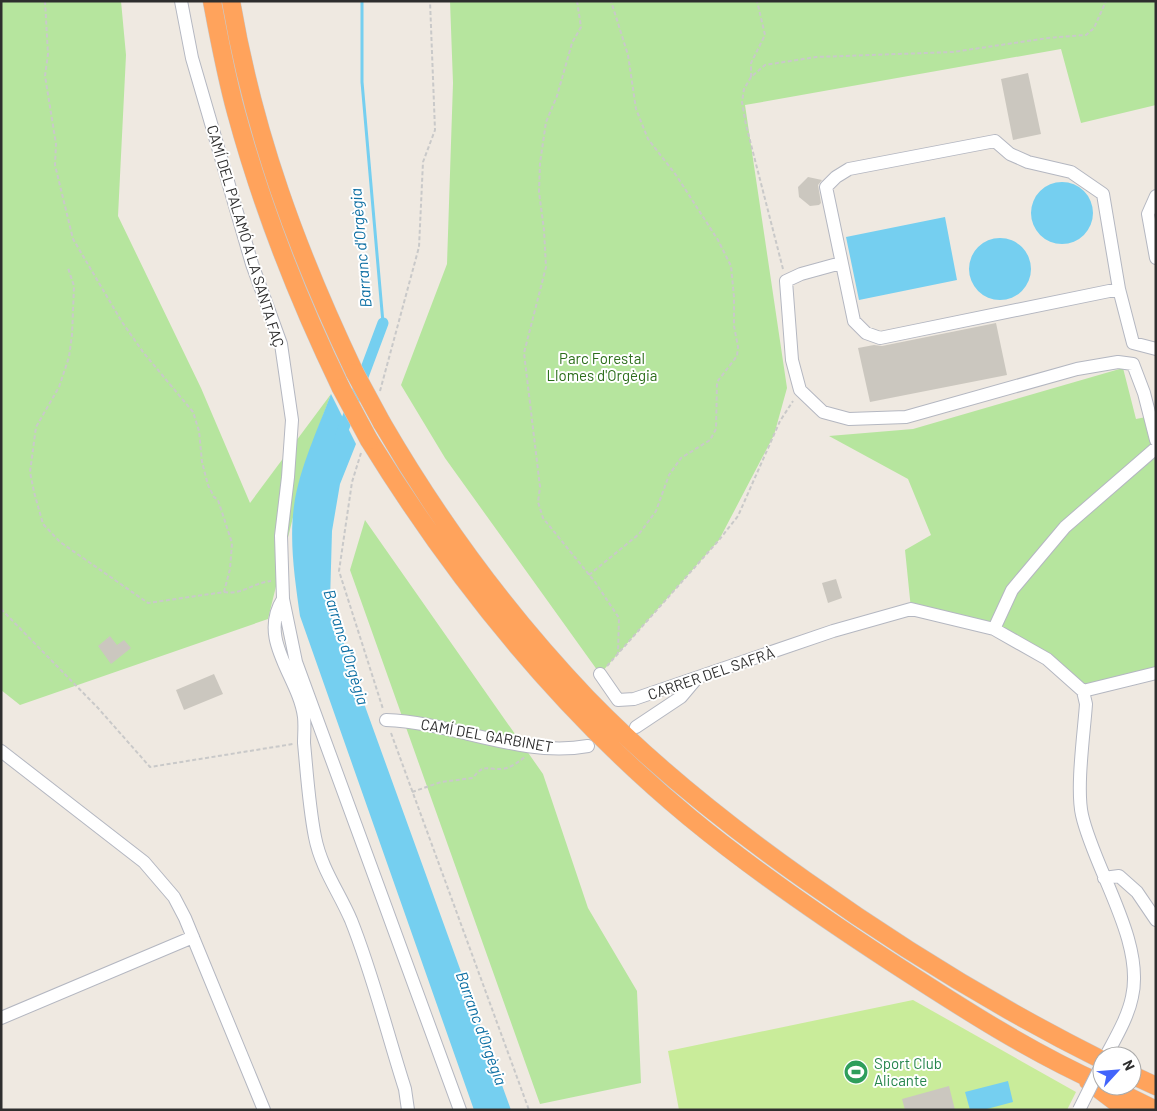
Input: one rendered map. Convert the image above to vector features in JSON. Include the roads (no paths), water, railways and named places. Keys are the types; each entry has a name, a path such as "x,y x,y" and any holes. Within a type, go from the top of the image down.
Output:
{"highway":[{"path":"212,1 236,112 267,215 302,303 366,442 464,582 558,692 644,777 726,846 843,931 997,1028 1092,1079"},
{"path":"231,1 247,79 277,186 309,274 355,373 382,423 437,511 504,603 588,699 681,786 752,843 926,962 1051,1034 1092,1055"},
{"path":"1080,1074 1126,1110"},
{"path":"1142,1080 1156,1086"},
{"path":"1127,1096 1156,1110"}],"street":[{"name":"CAMÍ DEL PALAMÓ A LA SANTA FAÇ","path":"181,1 192,58 252,264 280,344 292,420 281,536 283,599 278,607 275,634 278,652 302,708 315,838 322,863 351,920 405,1089 408,1110"},
{"path":"1119,289 880,338 866,333 854,321 826,187 836,177 849,169 995,141 1010,154 1028,162 1071,172 1103,194 1119,289 1133,343 1156,349"},
{"path":"1156,196 1148,214 1156,258"},
{"path":"842,263 801,274 786,281 792,360 800,390 823,412 849,419 906,418 1077,370 1118,362 1133,364 1144,393 1156,440"},
{"path":"994,629 1012,590 1065,527 1156,448"},
{"path":"283,599 296,662 316,720 460,1110"},
{"name":"CARRER DEL SAFRÀ","path":"600,674 618,700 634,699 833,631 911,609 994,629 1047,659 1082,691"},
{"path":"1111,1046 1124,1020 1132,996 1135,969 1123,923 1104,878 1082,814 1081,796 1086,704 1082,691 1156,673"},
{"path":"636,727 681,697 699,676"},
{"name":"CAMÍ DEL GARBINET","path":"386,720 409,721 524,745 568,749 588,746"},
{"path":"1,751 144,862 174,897 193,937 264,1110"},
{"path":"1104,878 1119,876 1131,884 1156,920"},
{"path":"1,1018 193,937"},
{"path":"1080,1110 1092,1085"}],"water":[{"path":"1056,182 1068,182 1084,191 1091,201 1093,213 1091,225 1084,235 1068,244 1056,244 1045,239 1036,230 1031,219 1031,207 1036,196 1045,187"},
{"path":"945,217 957,280 859,300 846,237"},
{"path":"1000,238 1012,240 1022,247 1029,257 1031,269 1029,281 1022,291 1012,298 1000,300 988,298 978,291 971,281 969,269 971,257 978,247 988,240"},
{"path":"331,394 356,444 340,484 332,531 330,602 366,709 511,1110 474,1110 300,616 292,547 294,506 304,464"},
{"path":"1008,1081 1013,1102 983,1110 970,1110 965,1092"}],"waterway":[{"name":"Barranc d'Orgègia","path":"362,1 362,82 383,323"},
{"name":"Barranc d'Orgègia","path":"340,438 383,323"}],"place":[{"name":"Sport Club Alicante","path":"856,1072"}],"park label":[{"name":"Parc Forestal Llomes d'Orgègia","path":"602,366"}]}
